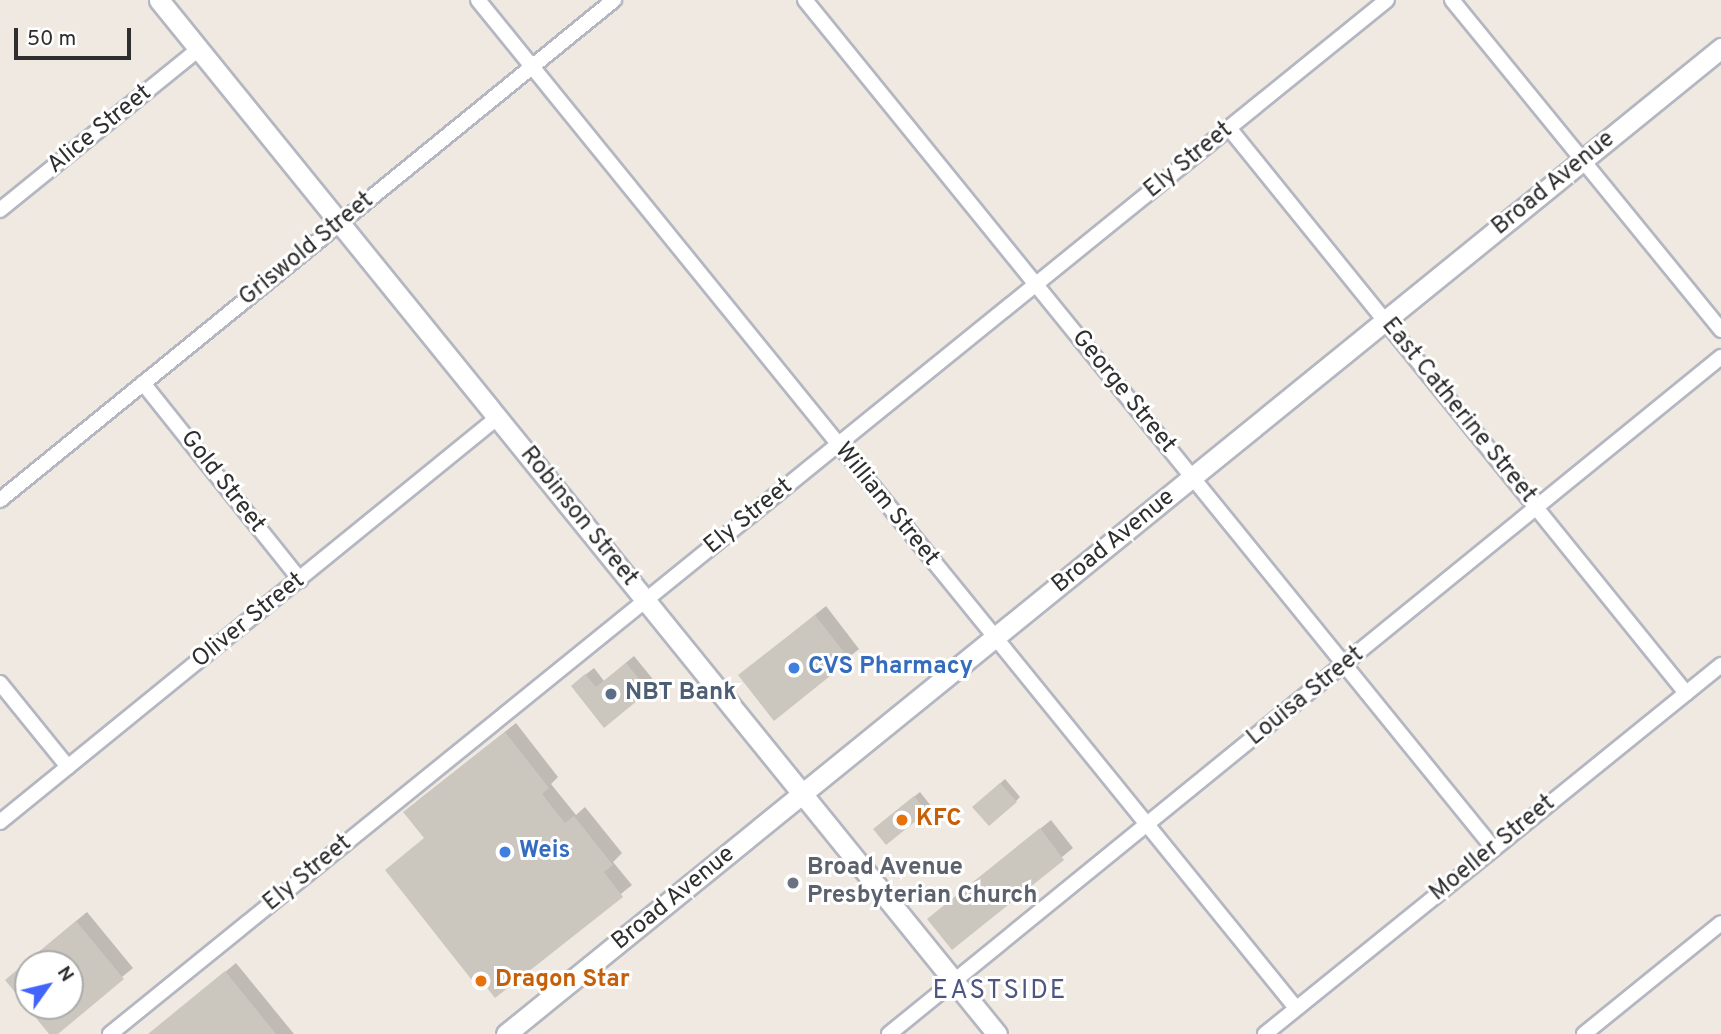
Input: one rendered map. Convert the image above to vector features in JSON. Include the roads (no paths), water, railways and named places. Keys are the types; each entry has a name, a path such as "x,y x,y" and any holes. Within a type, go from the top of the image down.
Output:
{"main road":[{"name":"Robinson Street","path":"159,0 997,1034"},
{"name":"Broad Avenue","path":"506,1034 1721,48"}],"street":[{"name":"William Street","path":"478,0 1296,1008"},
{"name":"Griswold Street","path":"0,500 614,0"},
{"name":"George Street","path":"805,0 1494,849"},
{"name":"Ely Street","path":"110,1034 1387,0"},
{"path":"1452,0 1721,330"},
{"name":"Alice Street","path":"0,210 199,50"},
{"name":"East Catherine Street","path":"1229,128 1686,693"},
{"name":"Louisa Street","path":"889,1034 1721,357"},
{"name":"Gold Street","path":"143,383 300,580"},
{"name":"Oliver Street","path":"0,822 497,418"},
{"name":"Moeller Street","path":"1265,1034 1721,665"},
{"path":"0,683 68,767"},
{"path":"1584,1034 1721,923"}],"place":[{"name":"CVS Pharmacy","path":"794,668"},
{"name":"NBT Bank","path":"611,694"},
{"name":"KFC","path":"902,820"},
{"name":"Weis","path":"505,852"},
{"name":"Broad Avenue Presbyterian Church","path":"793,883"},
{"name":"Dragon Star","path":"481,981"}],"district":[{"name":"EASTSIDE","path":"1000,992"}]}
